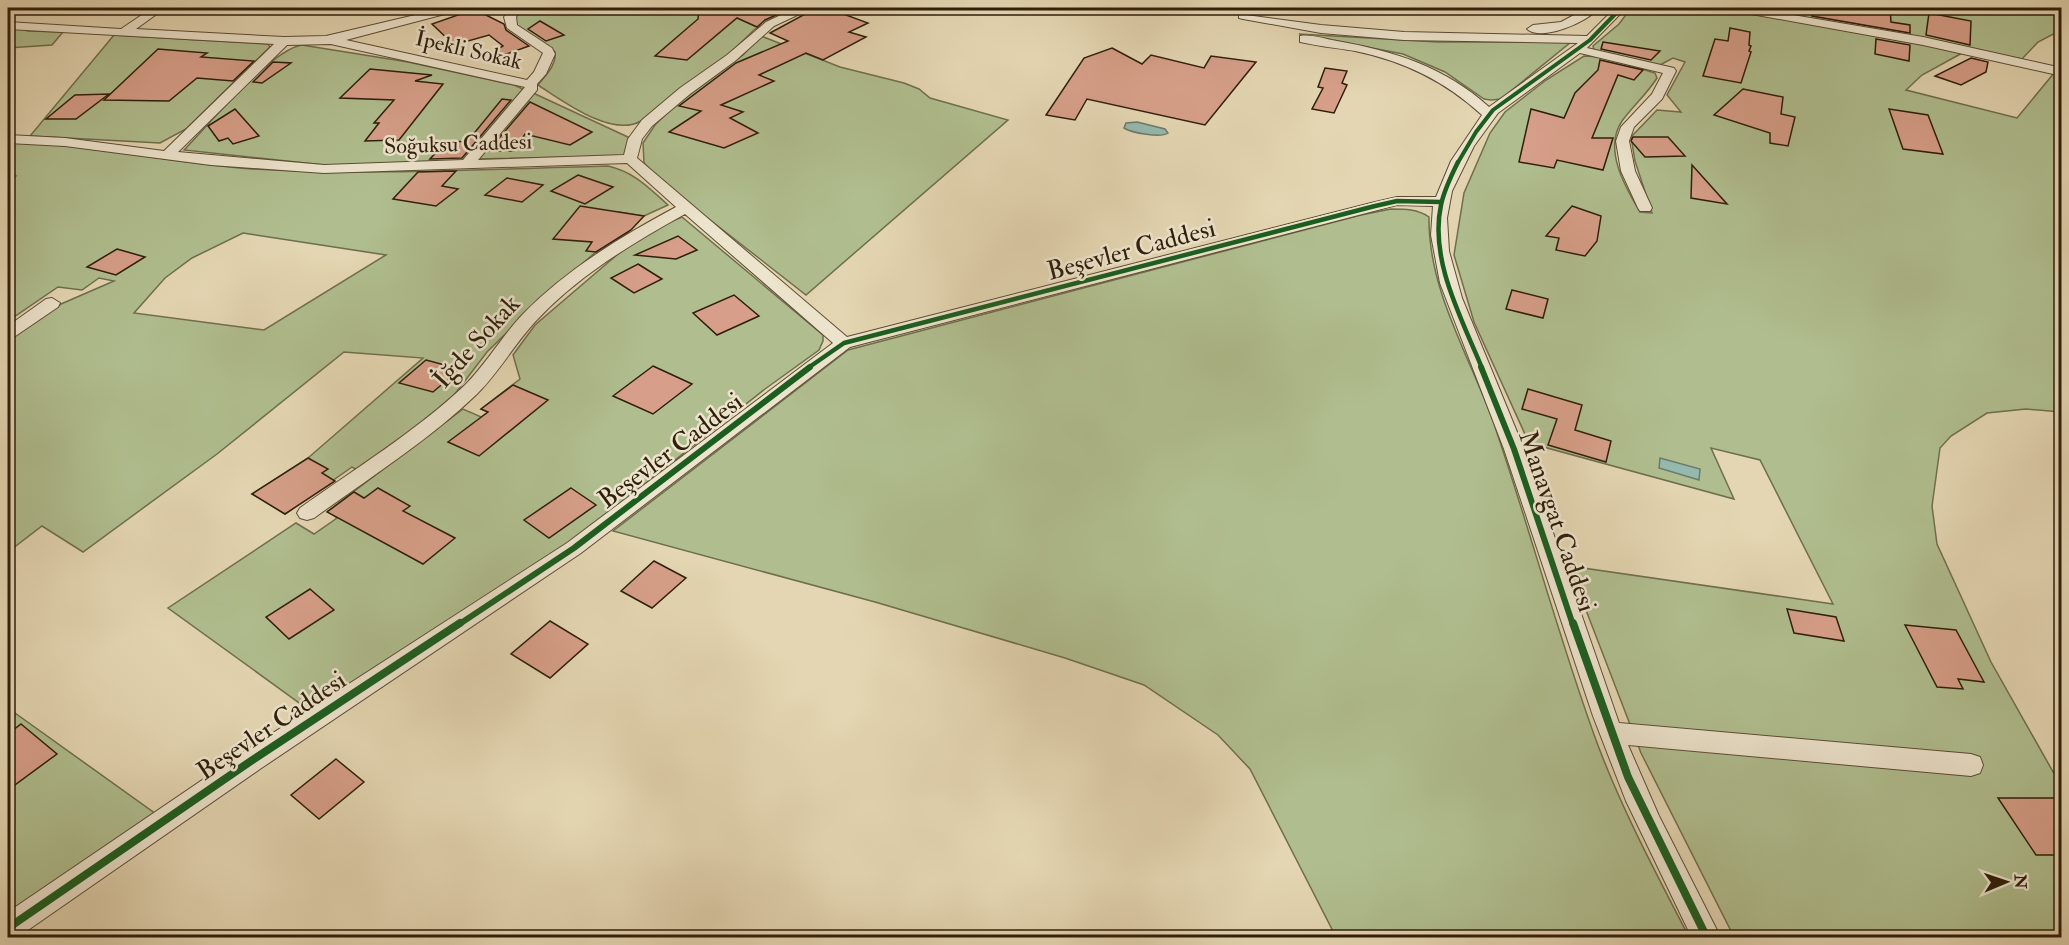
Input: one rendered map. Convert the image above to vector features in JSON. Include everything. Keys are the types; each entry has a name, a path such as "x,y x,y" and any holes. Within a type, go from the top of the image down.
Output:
{"street":[{"path":"124,32 159,8"},
{"path":"8,26 284,41 326,40 456,8"},
{"path":"467,164 531,86 545,66 549,54 548,51 511,26 510,17 516,8"},
{"path":"804,8 765,28 731,58 647,123 635,139 630,159 844,343"},
{"path":"1260,8 1402,26 1539,29 1567,24 1577,20 1593,8"},
{"path":"1241,12 1251,26 1270,33 1377,53 1421,67 1458,86 1489,114 1590,40 1621,8"},
{"path":"1735,8 1923,41 2061,72"},
{"path":"1241,12 1321,29 1404,36 1590,40"},
{"name":"İpekli Sokak","path":"326,40 531,86"},
{"path":"167,155 284,41"},
{"path":"1577,49 1670,71 1658,95 1624,133 1623,145 1627,167 1645,208"},
{"name":"Manavgat Caddesi","path":"1489,114 1467,148 1441,202 1439,219 1443,268 1514,449 1611,733 1643,808 1707,938"},
{"name":"Soğuksu Caddesi","path":"8,139 65,142 167,155 324,169 630,159"},
{"name":"Beşevler Caddesi","path":"8,928 289,736 574,548 844,343 1396,201 1441,202"},
{"name":"İğde Sokak","path":"307,513 445,412 470,390 483,378 516,333 554,294 642,231 685,208"},
{"path":"8,333 52,303"},
{"path":"1611,733 1971,765"}],"green space":[{"path":"521,8 795,8 755,29 728,55 641,121 629,125 616,125 574,108 538,85 552,66 555,52 517,26 515,19"},
{"path":"1631,8 1719,8 1964,52 1922,75 1906,90 2017,118 2054,73 2061,74 2061,412 2026,409 1987,413 1951,436 1940,448 1932,506 1937,544 1991,662 2061,786 2061,937 1734,937 1641,753 1569,566 1833,604 1760,460 1711,448 1734,499 1529,443 1474,322 1454,255 1464,193 1490,133 1505,112 1546,80 1584,56 1602,57 1655,73 1657,78 1653,84 1622,121 1615,144 1618,168 1628,191 1640,212 1652,213 1635,161 1631,137 1657,110 1681,112 1667,95 1685,62 1673,58 1660,65 1594,50 1593,46 1619,24"},
{"path":"1752,8 2061,8 2061,30 2038,42 2022,59"},
{"path":"19,28 28,31 63,32 52,45 8,48 8,29"},
{"path":"1299,34 1438,42 1571,42 1501,99 1491,100 1484,99 1445,72 1403,54"},
{"path":"114,35 268,44 270,47 186,129 160,143 30,136"},
{"path":"761,36 840,67 904,83 919,89 930,98 1008,120 806,295 664,184 644,163 643,143 655,125 672,108 743,55"},
{"path":"302,45 408,62 514,85 523,89 464,161 334,166 184,150 257,74 289,50"},
{"path":"531,92 630,138 624,156 476,159"},
{"path":"8,142 69,146 221,166 296,171 430,171 608,166 633,176 668,205 644,216 619,212 602,229 628,233 608,244 602,252 596,252 544,296 487,352 448,403 360,471 352,467 285,514 252,494 308,458 423,358 344,352 217,454 83,552 42,526 8,552 8,339 61,304 114,281 99,278 82,290 58,287 8,321 8,182 16,176 8,172","holes":["243,233 386,255 264,330 134,313 165,278 192,258"]},
{"path":"1391,209 1416,211 1429,217 1435,271 1443,297 1494,424 1596,740 1628,815 1689,937 1336,937 1250,769 1218,735 1144,685 1065,658 875,602 613,531 848,350"},
{"path":"682,217 823,335 823,341 819,350 765,389 579,536 309,710 168,608 296,523 314,534 337,518 328,511 463,409 481,417 488,412 481,409 520,379 513,355 535,325 618,254 655,228"},
{"path":"8,708 156,814 8,914"}],"water":[{"path":"1137,122 1165,129 1168,133 1146,134 1124,128 1126,123"},
{"path":"1660,458 1700,469 1699,480 1659,468"}],"building":[{"path":"464,8 472,8 504,24 506,30 529,46 498,57 495,51 503,46 489,35 454,45 432,24 461,14"},
{"path":"699,8 792,8 765,20 757,27 737,18 687,60 655,56 698,19"},
{"path":"811,8 827,8 868,23 849,32 866,37 823,60 806,53 759,75 774,81 721,105 743,112 730,118 758,133 724,148 669,132 701,111 679,106 736,63 788,41 770,33 809,12"},
{"path":"1812,8 1890,8 1891,22 1910,25 1910,33 1812,16"},
{"path":"1929,13 1971,21 1970,45 1926,35"},
{"path":"540,21 564,35 546,41 528,29"},
{"path":"1730,28 1750,32 1749,51 1751,52 1741,83 1703,76 1715,39 1728,41"},
{"path":"1876,39 1910,45 1909,61 1875,54"},
{"path":"1603,42 1660,51 1651,60 1601,49"},
{"path":"1112,48 1142,64 1151,55 1204,68 1211,56 1256,62 1205,125 1087,99 1075,120 1046,115 1084,58"},
{"path":"158,49 207,53 201,57 254,61 233,81 197,78 169,101 104,100"},
{"path":"1971,58 1988,62 1986,72 1961,85 1935,76"},
{"path":"1600,60 1643,70 1634,80 1618,75 1592,138 1613,138 1603,170 1557,160 1554,168 1519,162 1531,109 1564,118 1575,93 1598,70"},
{"path":"273,62 291,63 262,83 253,82"},
{"path":"1325,68 1347,71 1342,83 1347,85 1334,113 1312,109 1323,88 1318,87"},
{"path":"370,69 432,75 415,81 443,84 399,140 365,141 379,123 374,123 394,100 340,98"},
{"path":"1743,89 1783,97 1781,114 1795,117 1788,146 1770,143 1770,133 1714,115"},
{"path":"109,94 76,119 46,119 75,95"},
{"path":"502,99 511,100 462,158 430,159 444,144 450,144 452,141 467,142"},
{"path":"530,102 592,132 570,145 525,134 514,151 488,151"},
{"path":"235,109 259,136 233,144 228,138 219,141 208,126"},
{"path":"1889,109 1928,115 1943,154 1903,149"},
{"path":"1633,137 1668,137 1685,156 1645,157 1631,141"},
{"path":"1692,165 1727,204 1691,198"},
{"path":"456,171 442,186 458,189 436,206 393,199 418,172"},
{"path":"578,175 613,187 585,204 551,191"},
{"path":"507,178 543,185 522,202 485,195"},
{"path":"580,206 644,216 631,230 596,252 586,251 592,242 553,239"},
{"path":"1572,206 1601,216 1597,241 1585,256 1556,250 1559,238 1546,236"},
{"path":"678,236 697,250 676,259 635,255"},
{"path":"117,249 145,257 116,275 87,267"},
{"path":"638,264 662,279 634,293 611,278"},
{"path":"1512,290 1548,299 1543,318 1506,309"},
{"path":"734,295 759,316 717,335 693,313"},
{"path":"426,360 460,369 433,392 399,383"},
{"path":"653,366 692,384 653,414 613,396"},
{"path":"513,385 548,400 479,456 448,442 488,412 481,409"},
{"path":"1528,389 1582,405 1575,430 1611,441 1606,462 1548,445 1557,419 1522,409"},
{"path":"308,458 328,469 322,473 335,481 285,514 252,494"},
{"path":"378,488 410,506 403,511 455,538 423,564 327,512 354,492 364,498"},
{"path":"571,488 596,505 549,538 524,520"},
{"path":"654,561 686,578 652,608 621,591"},
{"path":"310,589 334,610 289,639 266,617"},
{"path":"1787,609 1836,617 1844,641 1794,633"},
{"path":"550,621 588,644 550,678 511,654"},
{"path":"1905,625 1956,630 1984,682 1958,679 1963,689 1937,687"},
{"path":"21,724 57,754 8,790 8,734"},
{"path":"336,759 364,782 319,819 291,795"},
{"path":"1998,798 2056,798 2061,806 2061,855 2036,855"}],"cycle path":[{"path":"1621,8 1590,40 1493,110 1484,120 1458,161 1445,191 1439,218 1439,235 1448,283 1514,449 1619,754 1649,824 1707,938"},
{"path":"8,928 251,761 574,548 844,343 1375,206 1397,201 1441,202"}]}
